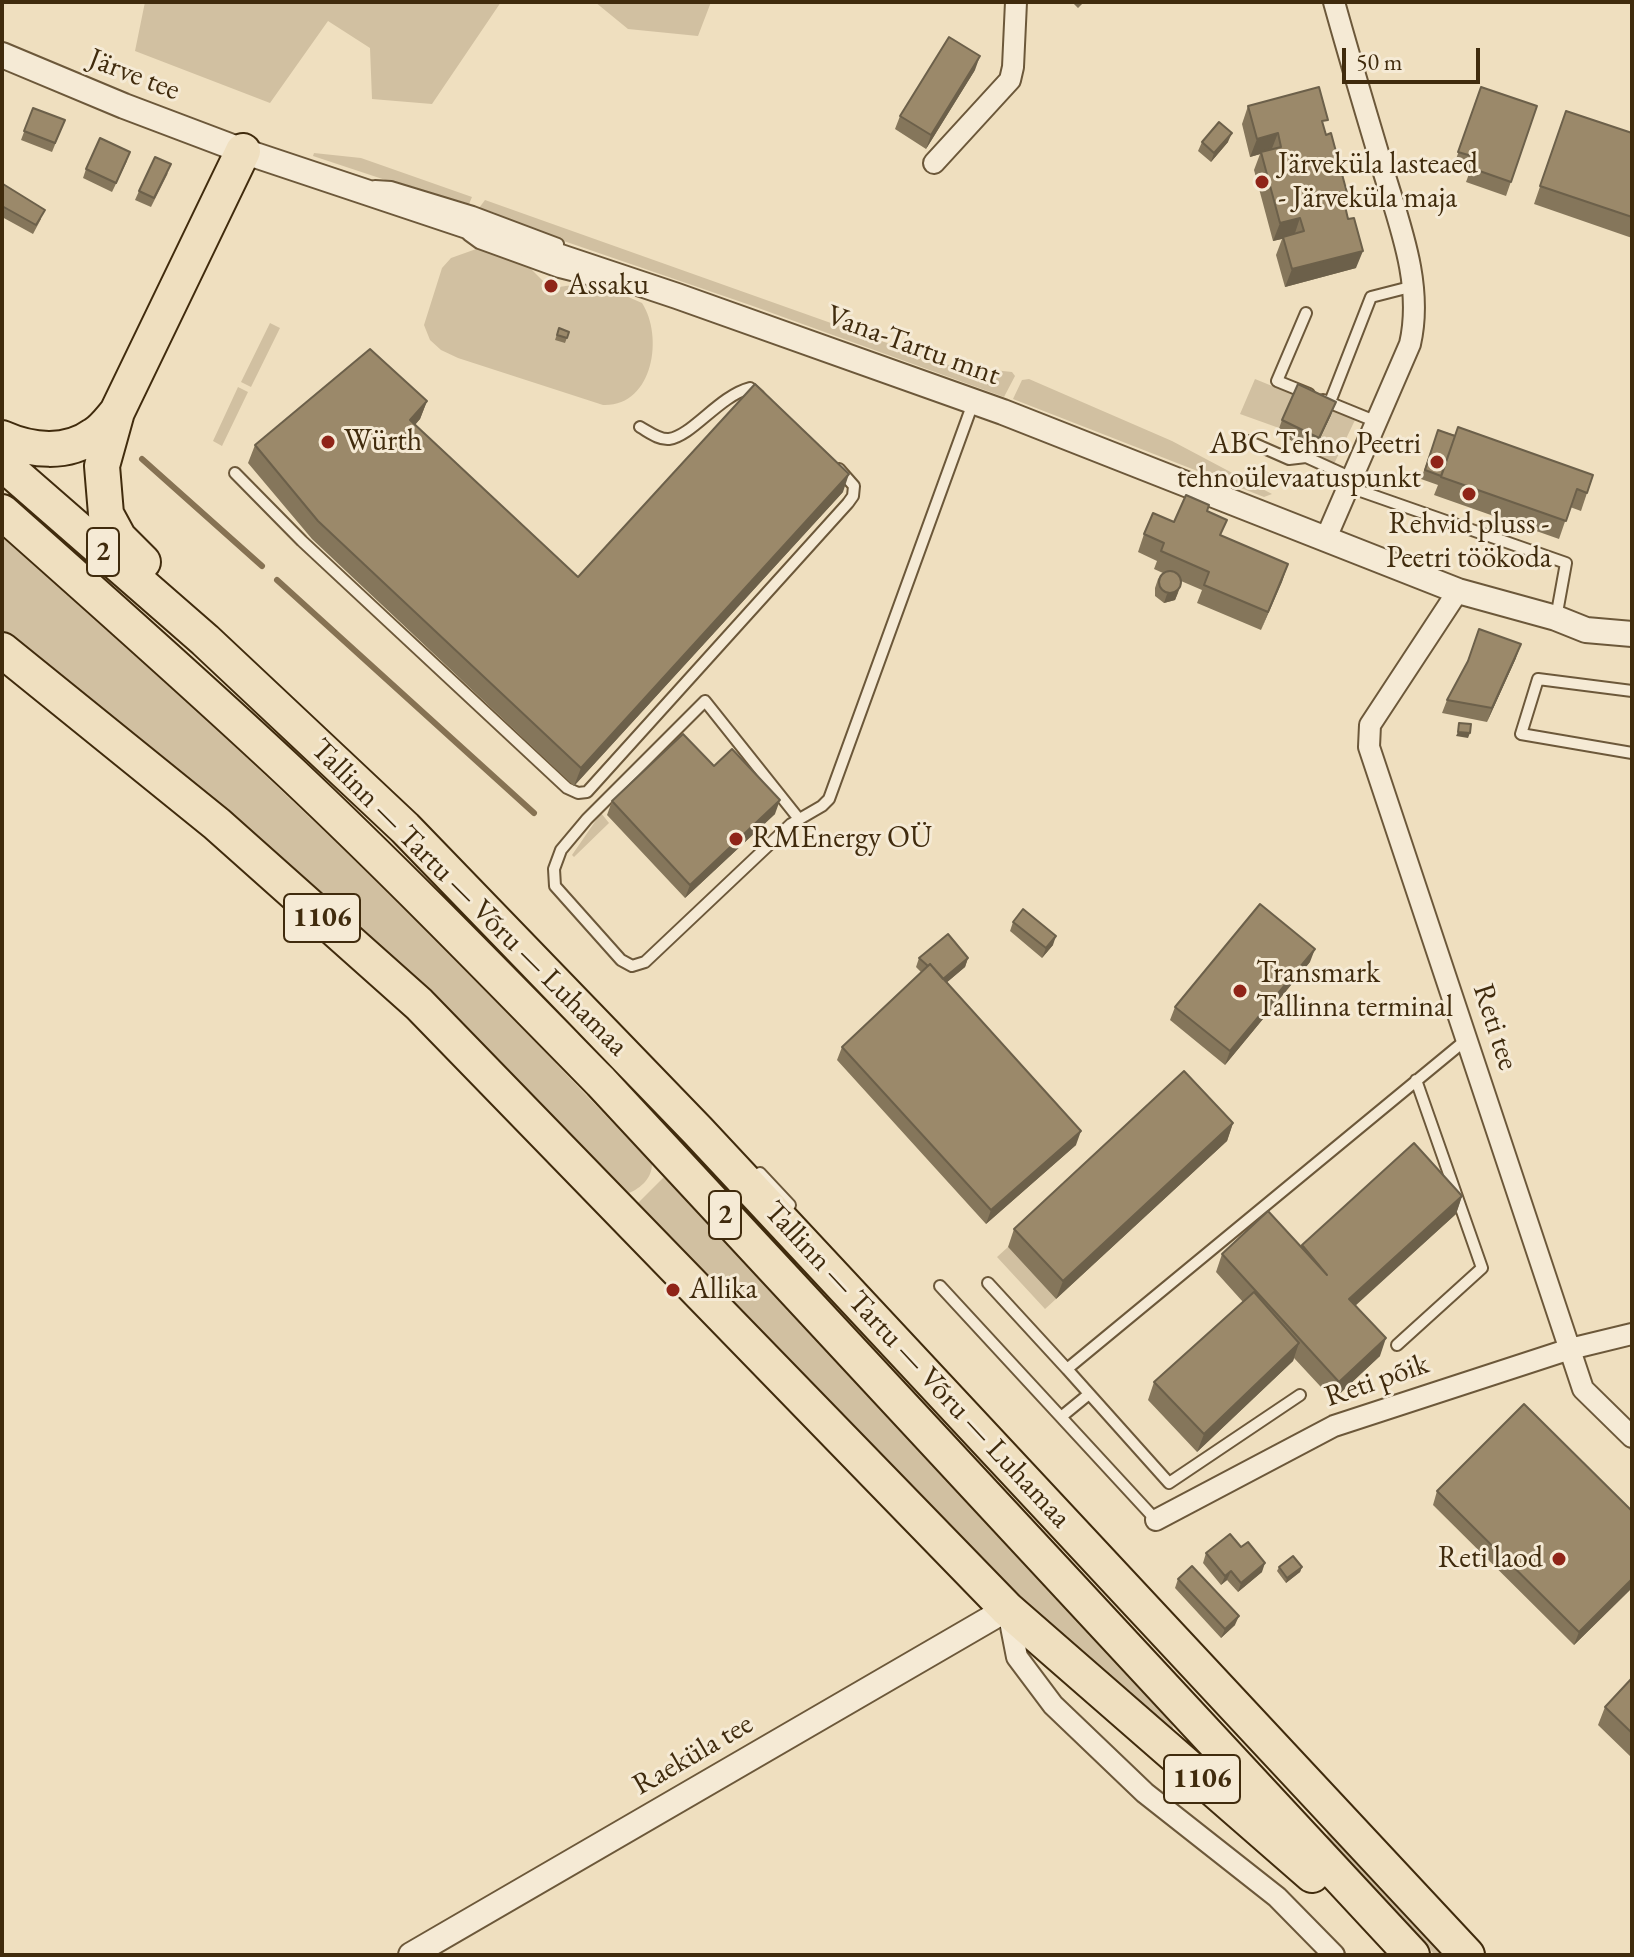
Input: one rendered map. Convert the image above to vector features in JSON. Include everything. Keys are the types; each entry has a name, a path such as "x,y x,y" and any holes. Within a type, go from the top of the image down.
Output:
{"highway":[{"path":"205,640 170,588 119,538 106,514 102,466 117,412 243,151"},
{"path":"2,438 34,449 75,446 95,435 117,412"},
{"name":"Tallinn — Tartu — Võru — Luhamaa","path":"2,463 205,640 405,828 721,1148 836,1278 1467,1955"},
{"name":"Tallinn — Tartu — Võru — Luhamaa","path":"2,512 291,773 509,988 621,1103 1412,1955"},
{"name":"1106","path":"2,650 217,824 419,1004 1007,1609 1316,1879 1390,1955"}],"street":[{"path":"934,163 1010,80 1016,2"},
{"path":"1326,538 1410,344 1415,322 1414,286 1334,2"},
{"name":"Järve tee","path":"2,55 243,151"},
{"name":"Vana-Tartu mnt","path":"243,151 677,296 974,401 1458,591 1556,618 1586,630 1632,634"},
{"name":"Reti tee","path":"1458,591 1370,725 1369,747 1583,1389 1632,1437"},
{"name":"Vana-Tartu mnt","path":"1556,618 1632,617"},
{"name":"Reti põik","path":"1156,1520 1334,1426 1570,1349 1632,1334"},
{"path":"1007,1609 1017,1657 1053,1705 1145,1793 1277,1897 1334,1955"},
{"name":"Raeküla tee","path":"411,1955 1007,1609"}],"lane":[{"path":"342,184 391,187 473,212 578,252 677,296"},
{"path":"1330,402 1371,297 1414,286"},
{"path":"1306,313 1277,381 1377,422"},
{"path":"640,427 654,436 669,439 683,433 734,392 750,388 769,405"},
{"path":"799,819 705,701 587,819 561,850 554,869 555,886 621,960 632,966 645,962 791,824 822,806 829,799 974,401"},
{"path":"1248,441 1289,459 1306,457 1350,482 1566,563 1556,618"},
{"path":"235,473 302,541 567,788 578,793 587,792 848,503 854,486 825,456"},
{"path":"1586,630 1632,644"},
{"path":"1632,691 1538,679 1521,734 1632,753"},
{"path":"1067,1369 1467,1039"},
{"path":"1397,1345 1482,1268 1416,1080"},
{"path":"747,1160 793,1209"},
{"path":"807,1232 836,1278"},
{"path":"988,1283 1169,1483 1300,1395"},
{"path":"940,1286 1156,1520"},
{"path":"1061,1417 1089,1394"}],"shaded area":[{"path":"145,2 501,2 432,104 372,99 370,48 328,21 270,103 135,51"},
{"path":"595,2 711,2 698,36 628,29"},
{"path":"314,153 361,158 472,197 469,204 457,200 455,203 313,156"},
{"path":"485,200 949,365 1012,372 1015,376 1004,397 494,217 495,213 479,208"},
{"path":"479,248 526,264 543,281 542,286 556,290 570,286 591,287 612,291 642,303 649,317 653,351 650,368 633,395 620,403 603,405 458,358 441,350 430,340 424,325 442,268 451,258"},
{"path":"270,323 280,328 251,387 241,382"},
{"path":"1029,379 1172,441 1272,494 1264,497 1013,399 1022,380"},
{"path":"1255,379 1355,420 1334,464 1312,455 1330,416 1279,428 1240,414"},
{"path":"238,387 248,392 222,446 213,441"},
{"path":"2,537 190,704 483,987 652,1164 650,1174 642,1185 629,1193 353,925 2,631"},
{"path":"601,813 609,823 574,857 572,855"},
{"path":"664,1177 1172,1722 1171,1731 1067,1649 636,1205"},
{"path":"1008,1247 1056,1299 1045,1309 997,1257"},
{"path":"1325,1826 1446,1955 1435,1955 1329,1841"}],"building":[{"path":"949,37 980,56 931,135 900,116"},
{"path":"1319,87 1328,120 1322,121 1326,135 1331,133 1350,204 1345,206 1348,219 1354,218 1363,251 1292,269 1283,237 1304,231 1300,218 1280,223 1261,152 1281,147 1278,133 1257,139 1248,106"},
{"path":"1481,87 1537,106 1511,182 1471,168 1475,157 1458,152"},
{"path":"33,108 65,120 55,143 24,131"},
{"path":"1566,111 1632,133 1632,217 1540,186"},
{"path":"1219,122 1232,133 1214,153 1202,142"},
{"path":"100,138 130,152 116,183 86,169"},
{"path":"155,157 171,164 154,198 139,191"},
{"path":"3,184 45,210 36,225 2,206"},
{"path":"559,328 569,332 567,338 557,335"},
{"path":"370,349 427,401 410,420 578,577 755,384 849,474 581,768 318,521 255,445"},
{"path":"1298,384 1336,402 1319,438 1282,420"},
{"path":"1458,427 1593,475 1587,493 1577,489 1566,521 1441,477"},
{"name":"ABC Tehno Peetri tehnoülevaatuspunkt","path":"1438,430 1455,436 1441,476 1425,470"},
{"path":"1186,495 1209,505 1207,511 1227,520 1220,535 1288,564 1268,612 1204,585 1209,572 1161,551 1164,543 1144,534 1153,513 1174,522"},
{"path":"1170,571 1178,574 1181,582 1178,590 1170,593 1162,590 1159,582 1162,574"},
{"path":"1479,629 1521,644 1492,708 1447,700 1468,661"},
{"path":"1459,723 1471,724 1470,733 1458,732"},
{"path":"683,734 714,766 732,749 780,800 690,885 612,801"},
{"name":"Transmark Tallinna terminal","path":"1260,904 1315,949 1230,1051 1175,1007"},
{"path":"1023,909 1056,936 1046,948 1013,922"},
{"path":"948,934 968,958 943,979 930,964 928,966 919,958"},
{"path":"930,964 1081,1131 991,1210 842,1047"},
{"path":"1184,1071 1233,1123 1063,1281 1014,1229"},
{"path":"1414,1143 1462,1196 1349,1299 1386,1338 1339,1382 1222,1254 1268,1211 1327,1275 1302,1245"},
{"path":"1254,1292 1299,1343 1204,1434 1154,1382"},
{"name":"Reti laod","path":"1524,1404 1632,1511 1632,1579 1579,1632 1437,1491"},
{"path":"1230,1534 1241,1547 1248,1542 1265,1563 1241,1583 1231,1571 1225,1576 1206,1553"},
{"path":"1293,1556 1302,1567 1287,1578 1279,1567"},
{"path":"1192,1566 1239,1616 1225,1629 1178,1579"},
{"path":"1632,1678 1632,1733 1605,1707"}],"waterway":[{"path":"142,459 262,566"},
{"path":"277,580 534,813"}],"place":[{"name":"Järveküla lasteaed - Järveküla maja","path":"1262,182"},
{"name":"Assaku","path":"551,286"},
{"name":"Würth","path":"328,442"},
{"name":"ABC Tehno Peetri tehnoülevaatuspunkt","path":"1437,462"},
{"name":"Rehvid pluss - Peetri töökoda","path":"1469,494"},
{"name":"RMEnergy OÜ","path":"736,839"},
{"name":"Transmark Tallinna terminal","path":"1240,991"},
{"name":"Allika","path":"673,1290"},
{"name":"Reti laod","path":"1559,1559"}]}
